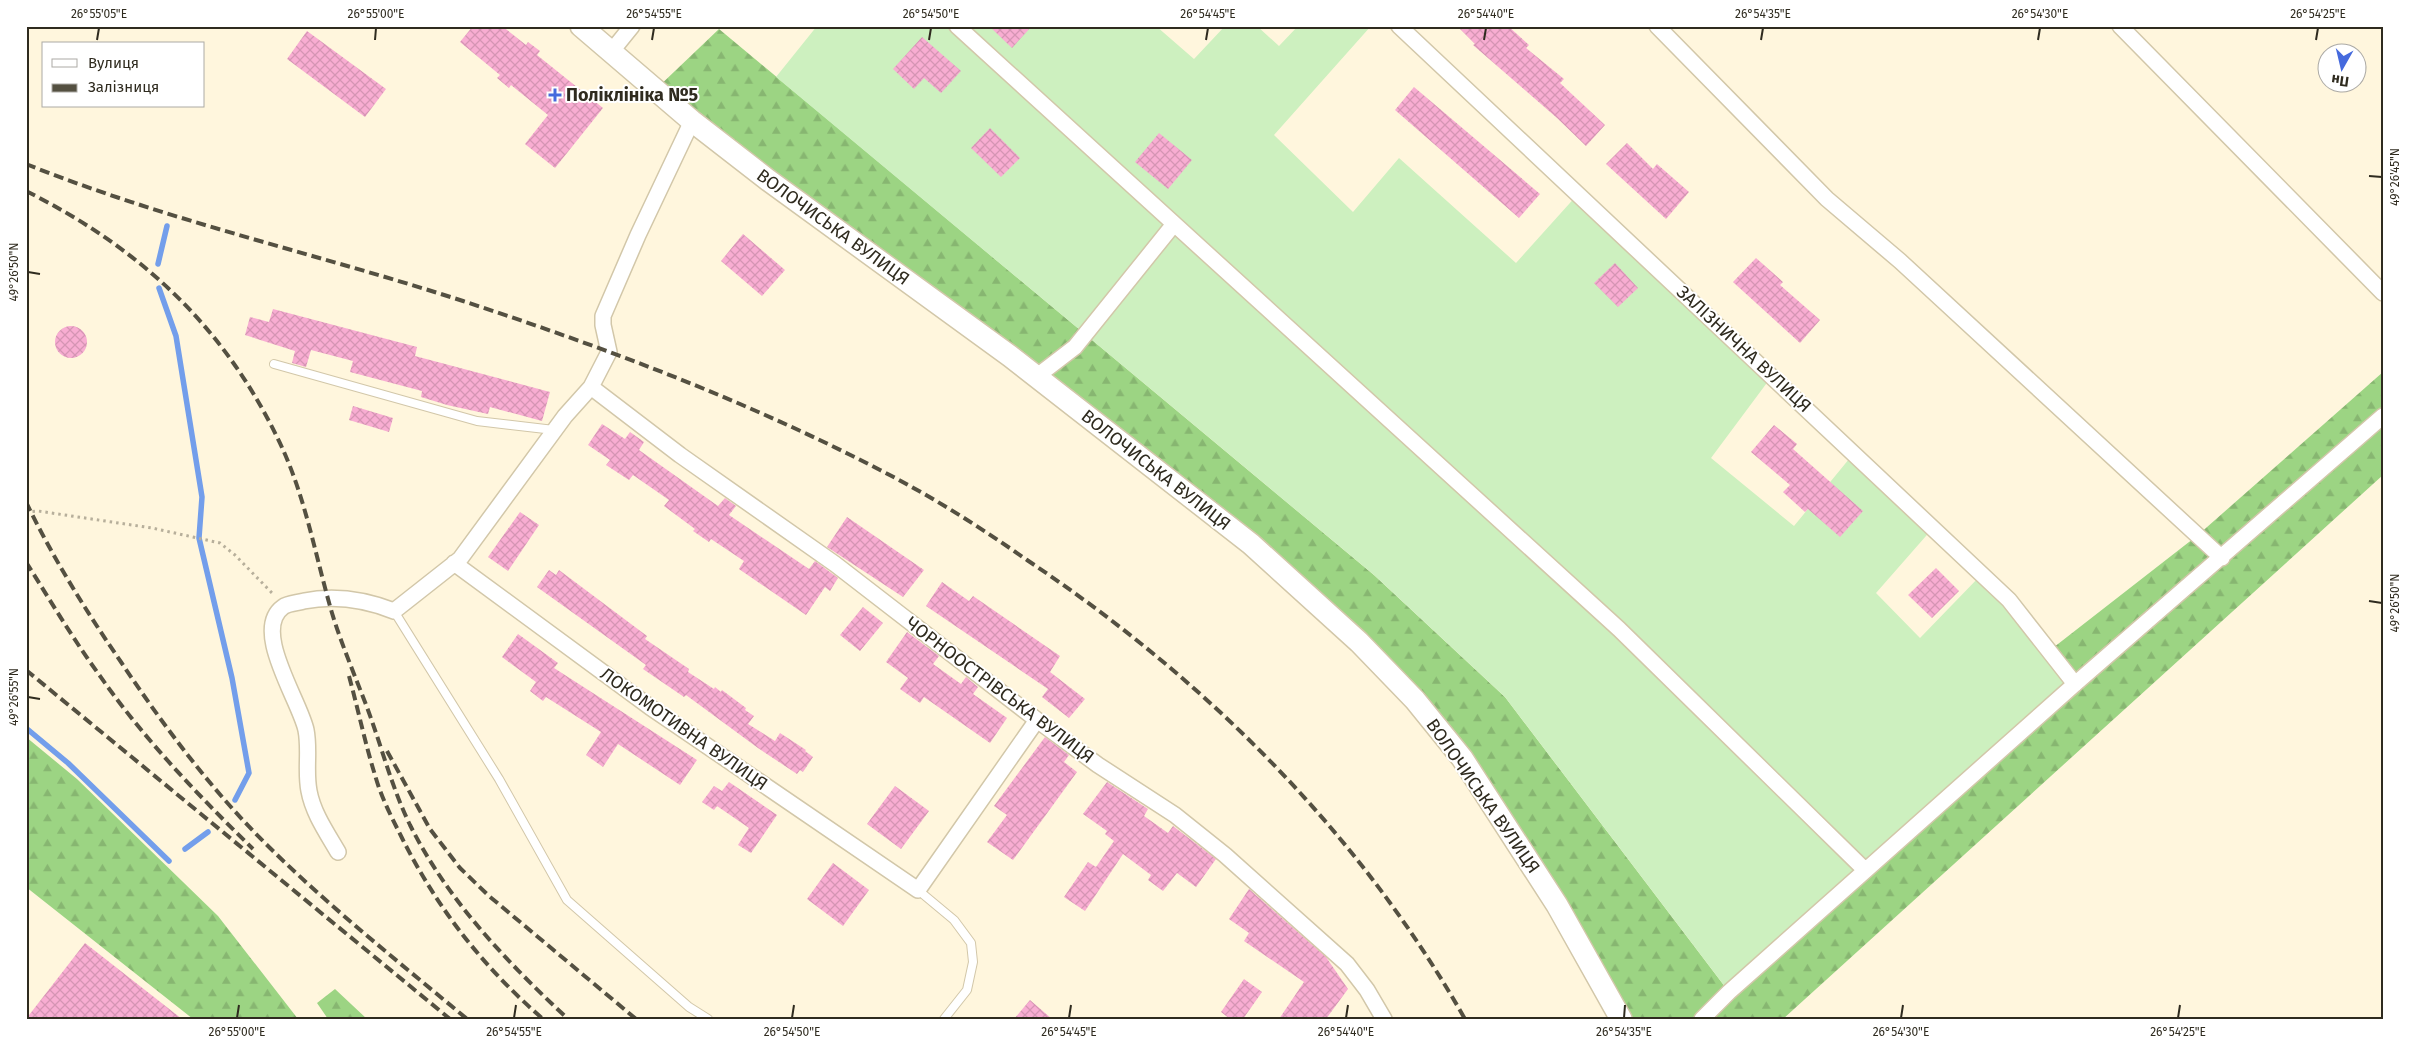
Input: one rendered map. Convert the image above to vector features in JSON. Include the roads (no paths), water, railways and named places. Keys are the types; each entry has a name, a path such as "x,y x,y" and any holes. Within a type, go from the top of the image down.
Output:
{"main road":[{"name":"ВОЛОЧИСЬКА ВУЛИЦЯ","path":"581,26 692,121 1036,377 1251,544 1359,642 1415,700 1462,758 1557,905 1621,1019"}],"street":[{"path":"611,52 632,26"},
{"path":"957,26 1619,629 1866,870"},
{"name":"ЗАЛІЗНИЧНА ВУЛИЦЯ","path":"1399,26 2009,600 2075,684"},
{"path":"1657,26 1827,199 1900,261 2222,558"},
{"path":"2120,26 2383,293"},
{"path":"338,852 315,811 309,791 306,730 273,648 272,625 276,614 284,606 328,598 379,605 394,611 460,559 554,430 591,386 609,352 603,324 604,316 638,235 692,121"},
{"path":"1036,377 1075,347 1174,224"},
{"name":"ЧОРНООСТРІВСЬКА ВУЛИЦЯ","path":"591,386 680,455 835,564 1098,765 1175,815 1225,856 1347,964 1367,990 1384,1019"},
{"path":"1702,1019 1729,992 2075,684 2383,416"},
{"name":"ЛОКОМОТИВНА ВУЛИЦЯ","path":"454,563 650,707 918,890"},
{"path":"918,890 1037,720"}],"lane":[{"path":"274,364 477,421 554,430"},
{"path":"394,611 499,779 567,900 689,1007 708,1019"},
{"path":"918,890 954,920 971,943 973,962 968,990 944,1019"}],"waterway":[{"path":"158,264 167,226"},
{"path":"159,288 176,336 202,497 199,538 232,678 249,773 235,800"},
{"path":"26,728 68,763 169,861"},
{"path":"185,849 208,832"}],"railway":[{"path":"26,164 134,203 188,220 463,301 623,357 779,421 880,470 937,501 1093,606 1156,656 1216,708 1273,764 1327,823 1377,885 1423,950 1465,1019"},
{"path":"26,191 67,213 105,237 173,293 203,324 255,396 277,437 295,480 336,625 398,797 410,825 442,879 480,929 501,953 568,1019"},
{"path":"26,502 70,584 95,623 155,711 209,782 249,827 294,871 467,1019"},
{"path":"26,562 80,648 135,722 192,787 253,849"},
{"path":"26,670 450,1019"},
{"path":"349,676 377,783 394,823 416,864 446,912 481,957 543,1019"},
{"path":"387,751 430,829 460,868 489,896 636,1019"}],"place":[{"name":"Поліклініка №5","path":"555,95"}]}
